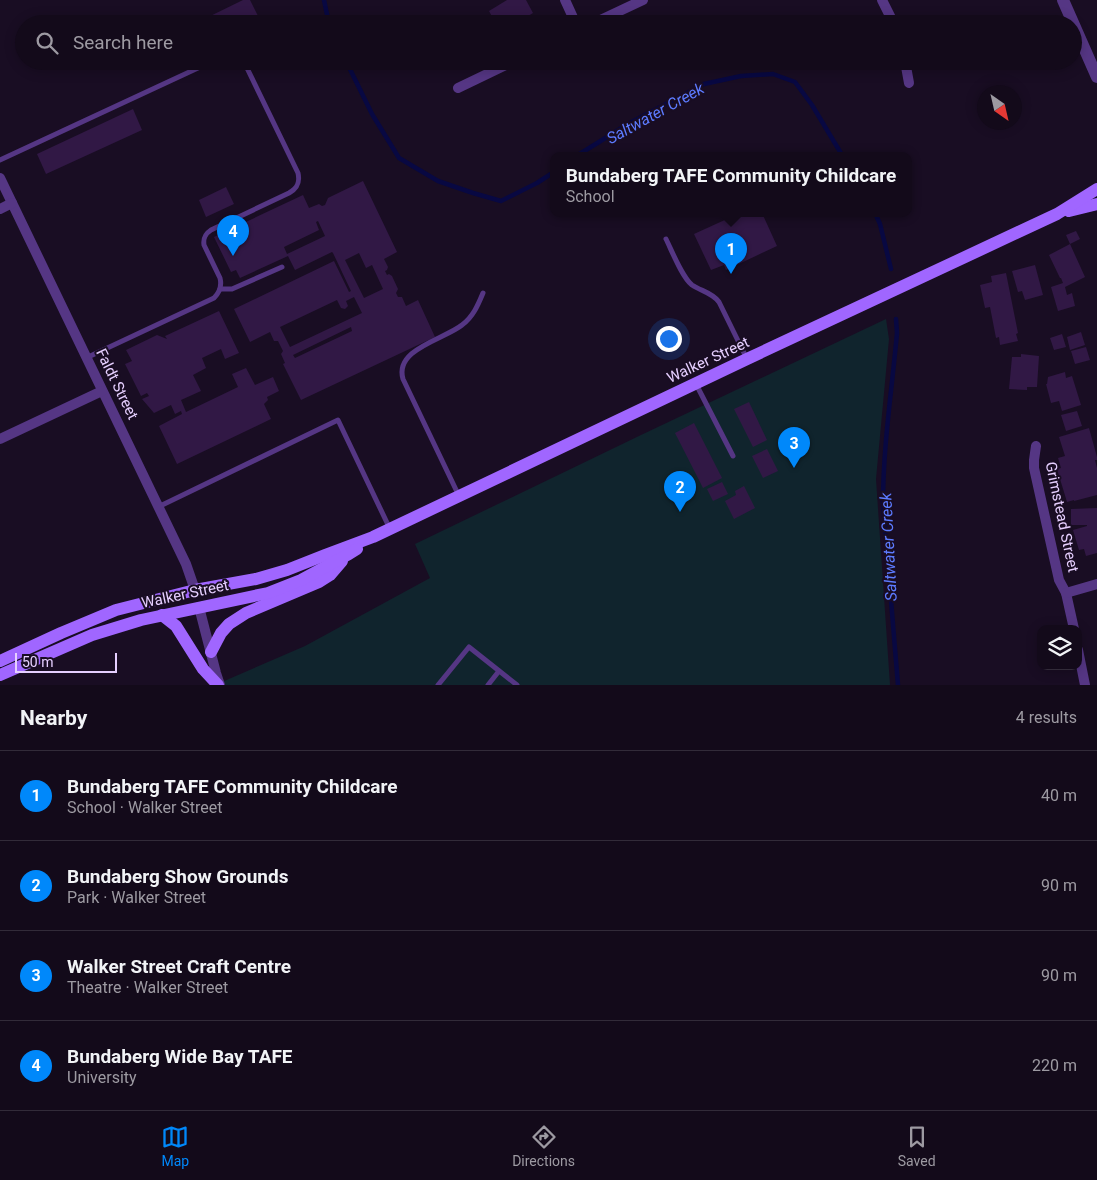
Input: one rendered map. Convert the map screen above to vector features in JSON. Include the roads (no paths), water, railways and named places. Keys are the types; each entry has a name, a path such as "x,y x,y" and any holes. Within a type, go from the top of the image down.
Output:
{"main road":[{"name":"Walker Street","path":"0,661 116,610 195,590 256,579 287,570 373,537 1057,214 1097,189"},
{"name":"Walker Street","path":"1057,214 1097,204"},
{"name":"Walker Street","path":"0,675 92,635 141,620 268,593 302,580 349,554 373,537"},
{"path":"211,652 221,633 229,624 246,614 319,582 330,574 349,554"},
{"path":"162,615 176,626 203,669 219,685"}],"street":[{"path":"565,0 572,15"},
{"path":"611,15 643,0"},
{"path":"882,0 890,15"},
{"path":"1063,0 1070,15"},
{"path":"1082,43 1097,77"},
{"path":"458,88 495,70"},
{"path":"907,70 909,83"},
{"name":"Faldt Street","path":"0,178 188,568 199,607"},
{"path":"0,209 12,203"},
{"path":"0,440 102,391"},
{"name":"Grimstead Street","path":"1036,446 1034,468 1059,580 1066,593 1073,625"},
{"name":"Grimstead Street","path":"1066,593 1097,584"},
{"path":"199,607 219,685"},
{"path":"1082,670 1085,685"}],"lane":[{"path":"0,160 194,70"},
{"path":"86,358 214,298 220,289 221,283 204,246 206,233 295,189 298,184 298,172 248,70"},
{"path":"666,239 686,279 694,286 717,298 747,359"},
{"path":"220,289 232,289 282,267"},
{"path":"460,496 401,374 405,361 415,350 456,330 470,318 483,293"},
{"path":"696,384 733,456"},
{"path":"158,507 338,420 390,529"},
{"path":"438,685 469,647 517,685"},
{"path":"488,685 499,671"}],"waterway":[{"name":"Saltwater Creek","path":"324,0 327,15"},
{"name":"Saltwater Creek","path":"350,70 372,114 399,158 438,181 501,201 550,175"},
{"name":"Saltwater Creek","path":"583,152 628,124 704,84 741,76 773,74 795,82 812,105 840,152"},
{"name":"Saltwater Creek","path":"877,217 891,269"},
{"name":"Saltwater Creek","path":"896,319 897,333 886,439 883,503 898,685"}],"place":[{"name":"Bundaberg Wide Bay TAFE","path":"233,256"},
{"name":"Bundaberg TAFE Community Childcare","path":"731,274"},
{"name":"Walker Street Craft Centre","path":"794,468"},
{"name":"Bundaberg Show Grounds","path":"680,512"}]}
